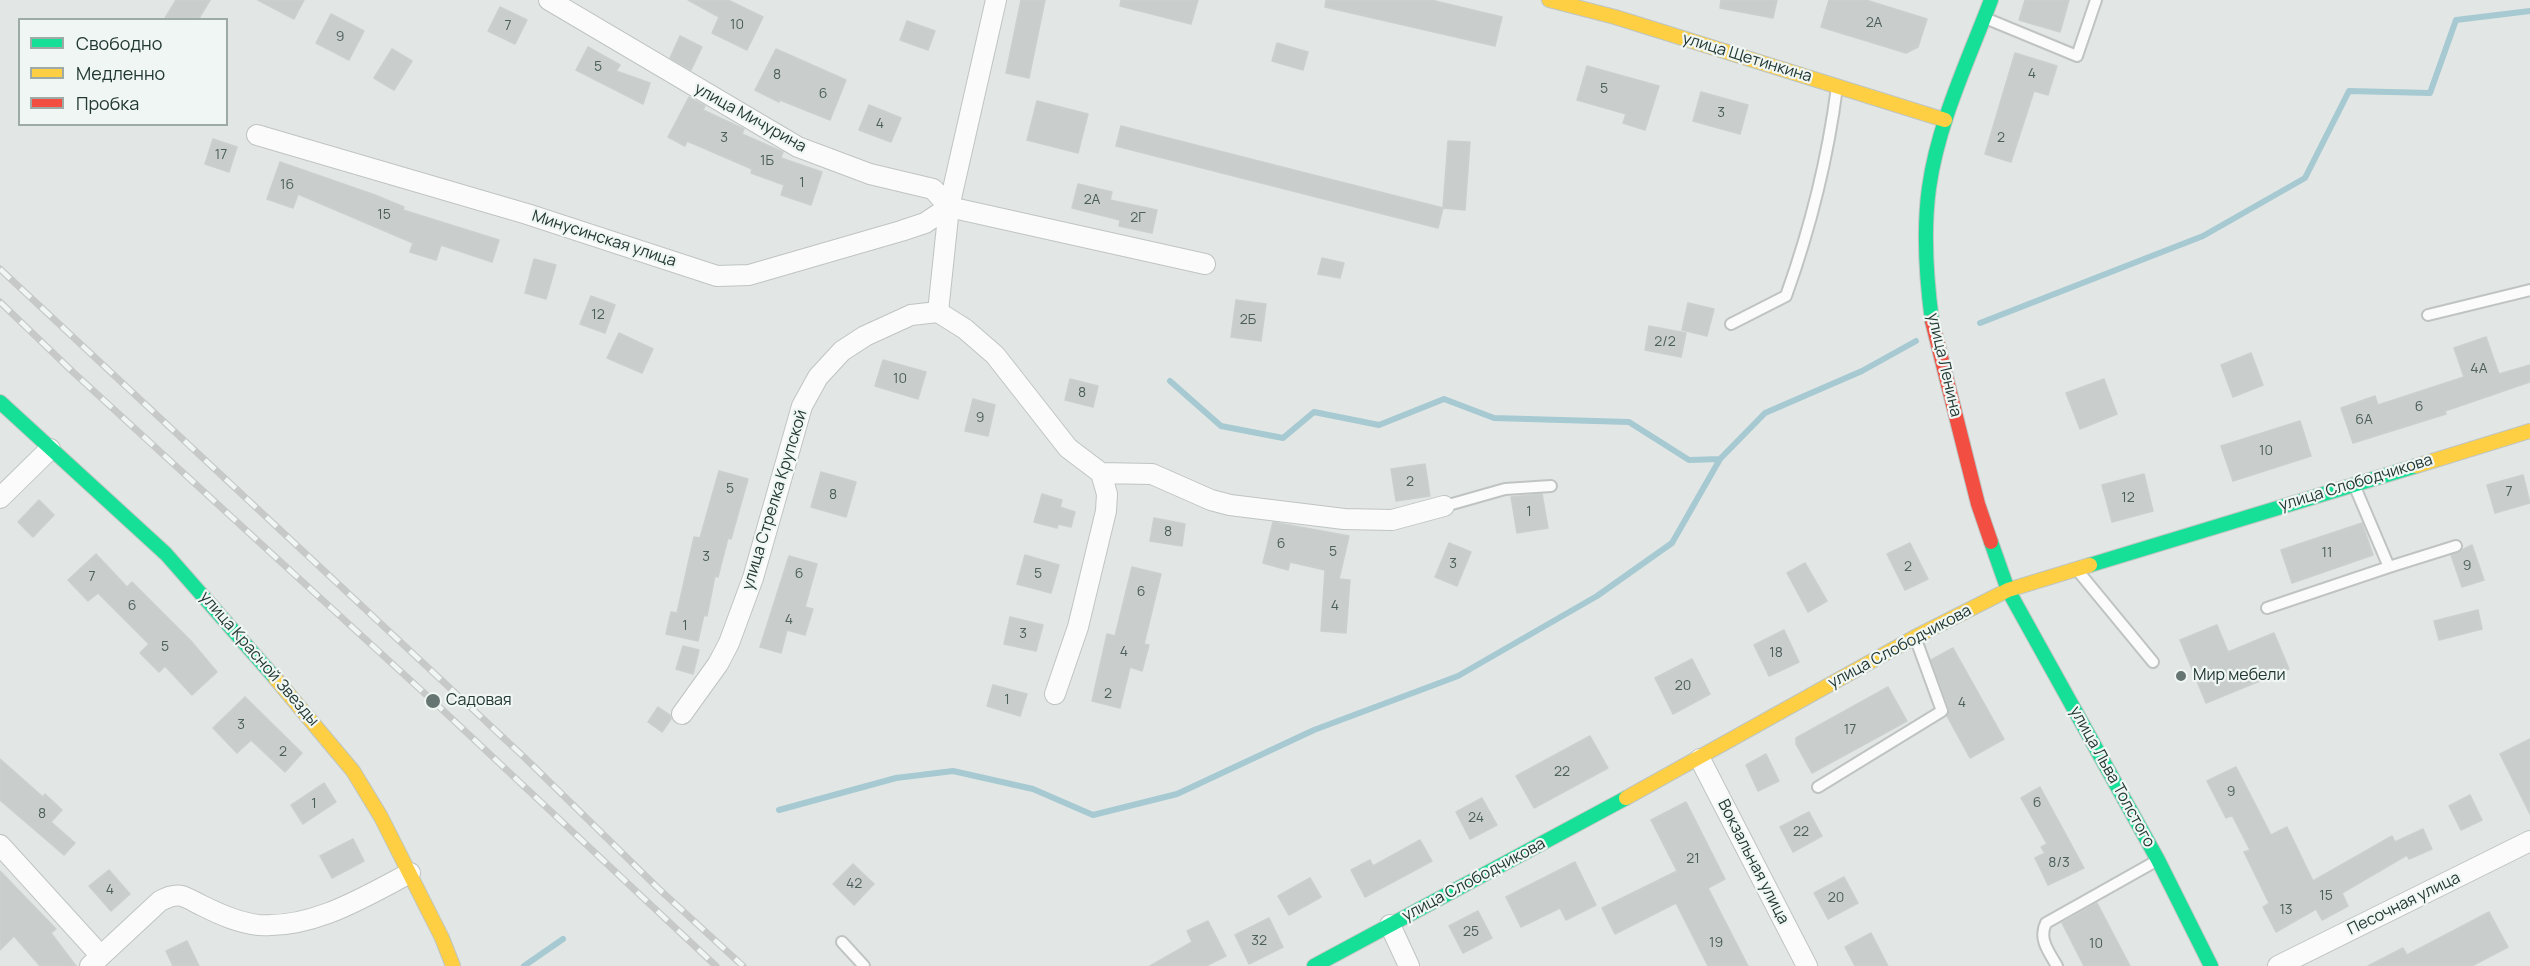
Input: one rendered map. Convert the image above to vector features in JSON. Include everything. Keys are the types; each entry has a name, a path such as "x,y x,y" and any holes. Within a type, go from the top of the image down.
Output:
{"street":[{"name":"улица Мичурина","path":"549,0 798,147 870,174 933,189 949,207 1205,264"},
{"path":"996,0 949,207 938,312 952,318 995,355 1068,448 1101,473 1152,474 1211,500 1230,505 1334,518 1392,520 1448,505"},
{"name":"улица Щетинкина","path":"1549,0 1618,8 1837,86 1945,120"},
{"name":"улица Ленина","path":"1991,0 1945,120 1929,186 1925,229 1926,273 1933,329 1978,504 2008,590"},
{"name":"Минусинская улица","path":"257,135 527,214 717,276 749,275 879,237 925,223 949,207"},
{"name":"улица Стрелка Крупской","path":"682,714 718,664 729,643 753,578 802,406 818,377 842,351 865,336 911,315 938,312"},
{"name":"улица Красной Звезды","path":"0,402 166,554 319,727 353,771 381,817 453,966"},
{"name":"улица Слободчикова","path":"1314,966 1700,759 1915,637 2008,590 2530,431"},
{"path":"0,498 50,449"},
{"path":"1055,694 1078,627 1106,511 1107,494 1101,473"},
{"name":"улица Льва Толстого","path":"2008,590 2158,860 2211,966"},
{"name":"Вокзальная улица","path":"1700,759 1807,966"},
{"name":"Песочная улица","path":"2278,966 2530,841"},
{"path":"0,845 96,961 160,901 171,897 181,896 228,918 257,925 279,926 308,920 342,908 410,873"},
{"path":"2508,852 2530,853"},
{"path":"1390,925 1409,966"}],"lane":[{"path":"1985,18 2077,56 2096,0"},
{"path":"1731,324 1786,296 1801,254 1832,126 1837,86"},
{"path":"2428,315 2530,290"},
{"path":"2354,484 2389,567"},
{"path":"1448,505 1505,489 1551,486"},
{"path":"2266,608 2456,546"},
{"path":"2075,568 2153,662"},
{"path":"1818,787 1942,711 1915,637"},
{"path":"2057,966 2043,939 2042,931 2046,923 2158,860"},
{"path":"842,942 864,966"}],"building":[{"path":"176,0 210,0 199,18 165,18"},
{"path":"258,0 304,0 294,19"},
{"path":"688,0 728,0 763,17 747,50 712,33 719,17"},
{"path":"1021,0 1045,0 1029,78 1006,73"},
{"path":"1121,0 1198,0 1191,24 1120,6"},
{"path":"1326,0 1431,0 1502,17 1495,46 1325,7"},
{"path":"1721,0 1777,0 1773,18 1720,8"},
{"path":"1829,0 1866,0 1927,19 1918,47 1906,53 1821,27"},
{"path":"2025,0 2069,0 2060,32 2019,20"},
{"path":"500,7 527,20 515,44 488,31"},
{"path":"331,14 364,31 349,60 316,43"},
{"path":"907,21 935,31 928,50 900,40"},
{"path":"680,36 702,47 691,70 670,58"},
{"path":"1277,43 1308,52 1303,70 1272,61"},
{"path":"588,47 620,65 616,71 650,83 643,104 576,70"},
{"path":"392,49 412,61 394,90 374,78"},
{"path":"776,49 846,80 830,120 780,100 779,102 755,90"},
{"path":"2015,53 2057,66 2048,95 2034,91 2011,162 1985,154"},
{"path":"1587,66 1659,86 1645,130 1623,123 1626,114 1577,100"},
{"path":"1701,92 1748,105 1740,134 1693,121"},
{"path":"689,97 705,106 703,110 744,129 742,134 783,152 781,158 822,172 811,205 781,195 784,185 751,173 752,169 687,141 685,146 668,137"},
{"path":"1037,101 1088,114 1078,153 1027,140"},
{"path":"869,105 901,118 891,142 859,130"},
{"path":"1121,126 1443,208 1438,228 1116,146"},
{"path":"213,139 237,147 229,172 205,164"},
{"path":"1448,141 1470,142 1465,210 1443,208"},
{"path":"280,162 375,195 404,207 403,210 499,240 492,262 441,245 436,260 410,252 413,243 298,194 293,208 267,199"},
{"path":"1078,184 1112,192 1110,200 1157,210 1152,233 1119,226 1120,220 1072,208"},
{"path":"1322,258 1344,263 1340,278 1318,274"},
{"path":"534,259 556,265 546,299 525,293"},
{"path":"591,296 615,305 605,333 580,324"},
{"path":"1236,300 1266,304 1261,341 1231,337"},
{"path":"1688,303 1714,309 1707,336 1682,330"},
{"path":"1649,326 1686,333 1681,357 1645,350"},
{"path":"619,333 653,349 642,373 607,358"},
{"path":"2486,337 2499,374 2530,365 2530,382 2445,411 2446,414 2353,443 2341,408 2375,396 2378,405 2464,377 2454,348"},
{"path":"2251,353 2263,385 2233,397 2221,365"},
{"path":"883,360 926,372 918,399 875,386"},
{"path":"1070,379 1098,386 1093,407 1065,400"},
{"path":"2104,379 2117,414 2080,429 2066,393"},
{"path":"973,399 995,405 988,436 965,431"},
{"path":"2300,421 2311,456 2233,481 2221,446"},
{"path":"1425,464 1430,496 1396,501 1391,469"},
{"path":"719,471 748,479 731,539 728,538 718,577 715,576 707,616 704,615 698,641 666,634 671,612 677,613 694,537 700,538"},
{"path":"821,472 856,482 846,517 811,507"},
{"path":"2144,474 2153,511 2112,522 2102,485"},
{"path":"2523,475 2530,503 2495,513 2487,485"},
{"path":"1042,494 1062,500 1060,507 1075,512 1071,527 1058,524 1057,528 1034,522"},
{"path":"1542,494 1548,528 1517,533 1511,497"},
{"path":"39,500 54,515 33,537 18,522"},
{"path":"1154,518 1185,524 1182,546 1150,541"},
{"path":"1273,522 1349,536 1339,579 1350,580 1346,633 1321,631 1325,570 1290,562 1288,570 1263,563"},
{"path":"2362,523 2373,555 2292,583 2281,550"},
{"path":"1449,543 1471,552 1457,586 1435,577"},
{"path":"1910,543 1928,579 1905,590 1887,554"},
{"path":"2472,545 2484,580 2462,587 2451,555"},
{"path":"96,554 127,587 132,582 191,641 217,672 192,695 165,666 159,672 140,653 149,644 98,593 88,601 68,580"},
{"path":"1025,555 1059,565 1051,593 1017,584"},
{"path":"789,556 817,564 805,607 813,609 805,635 787,630 781,653 760,647"},
{"path":"1805,563 1827,601 1808,612 1787,573"},
{"path":"1132,567 1161,574 1144,644 1149,645 1142,671 1130,667 1120,708 1092,701 1107,634 1115,636"},
{"path":"2478,610 2482,629 2439,640 2434,621"},
{"path":"1010,617 1043,625 1036,651 1004,644"},
{"path":"2217,625 2228,652 2274,633 2289,669 2206,703 2180,640"},
{"path":"1784,630 1799,662 1769,676 1754,645"},
{"path":"683,646 699,650 693,674 676,669"},
{"path":"1953,648 2004,739 1970,758 1947,716 1949,708 1931,660"},
{"path":"1692,659 1710,694 1673,714 1655,678"},
{"path":"993,685 1027,694 1020,716 987,706"},
{"path":"1888,687 1907,721 1812,773 1796,744 1796,738"},
{"path":"245,697 302,753 285,772 251,740 237,753 213,728"},
{"path":"658,707 670,715 671,719 662,732 648,722"},
{"path":"1590,736 1608,768 1534,808 1516,776"},
{"path":"2530,739 2530,814 2500,754"},
{"path":"1766,754 1779,781 1758,791 1746,765"},
{"path":"0,759 43,797 45,794 62,810 51,822 75,843 64,855 0,800"},
{"path":"2236,767 2271,835 2287,827 2313,881 2392,836 2395,842 2423,829 2432,849 2409,859 2407,855 2342,893 2348,906 2322,920 2316,909 2276,932 2263,907 2269,903 2244,852 2250,850 2232,815 2226,818 2207,781"},
{"path":"324,783 336,802 303,824 291,805"},
{"path":"2040,787 2084,868 2048,885 2035,858 2045,853 2041,847 2047,844 2021,798"},
{"path":"2470,795 2482,820 2461,830 2449,806"},
{"path":"1482,798 1497,825 1470,839 1456,812"},
{"path":"1686,802 1725,879 1708,888 1748,966 1708,966 1676,903 1615,934 1602,908 1677,871 1651,820"},
{"path":"1809,812 1822,836 1793,852 1780,827"},
{"path":"353,839 364,861 332,878 320,856"},
{"path":"1420,840 1432,861 1365,897 1351,870 1370,860 1373,866"},
{"path":"1575,862 1596,905 1566,920 1560,908 1521,927 1506,897"},
{"path":"853,864 874,884 854,905 833,884"},
{"path":"109,870 130,894 111,911 89,886"},
{"path":"0,871 56,929 51,933 76,966 40,966 14,936 0,950"},
{"path":"1844,877 1858,903 1828,919 1814,893"},
{"path":"1310,878 1321,897 1289,915 1278,896"},
{"path":"2097,903 2130,966 2084,966 2062,923"},
{"path":"1478,911 1492,938 1463,953 1449,926"},
{"path":"2489,912 2508,947 2472,966 2368,966 2403,948 2407,955"},
{"path":"1269,918 1283,947 1249,964 1235,935"},
{"path":"1208,921 1226,956 1206,966 1150,966 1192,942 1187,931"},
{"path":"1871,933 1888,966 1855,966 1845,947"},
{"path":"187,941 199,966 173,966 166,951"}],"waterway":[{"path":"1980,323 2203,236 2305,178 2349,91 2430,93 2456,20 2530,11"},
{"path":"779,810 896,778 953,771 1033,789 1093,815 1177,794 1314,730 1458,676 1597,596 1672,543 1720,459 1765,413 1862,371 1916,341"},
{"path":"1170,381 1221,426 1283,438 1314,412 1379,425 1444,399 1494,418 1629,422 1689,460 1720,459"},
{"path":"524,966 563,939"}],"railway":[{"path":"0,269 524,757 660,890 743,966"},
{"path":"0,302 74,373 433,701 716,966"}],"traffic: fast":[{"path":"1932,321 1926,238 1927,205 1933,164 1955,92 1991,0"},
{"path":"0,402 166,554 275,678"},
{"path":"2090,565 2416,466"},
{"path":"1991,542 2008,590 2158,860 2211,966"},
{"path":"1314,966 1626,798"}],"traffic: slow":[{"path":"1549,0 1615,17 1945,120"},
{"path":"2416,466 2530,431"},
{"path":"1626,798 1915,637 2008,590 2090,565"},
{"path":"275,678 353,771 381,817 442,938 453,966"}],"traffic: jam":[{"path":"1932,321 1978,504 1991,542"}],"place":[{"name":"Мир мебели","path":"2181,676"},
{"name":"Садовая","path":"433,701"}]}
